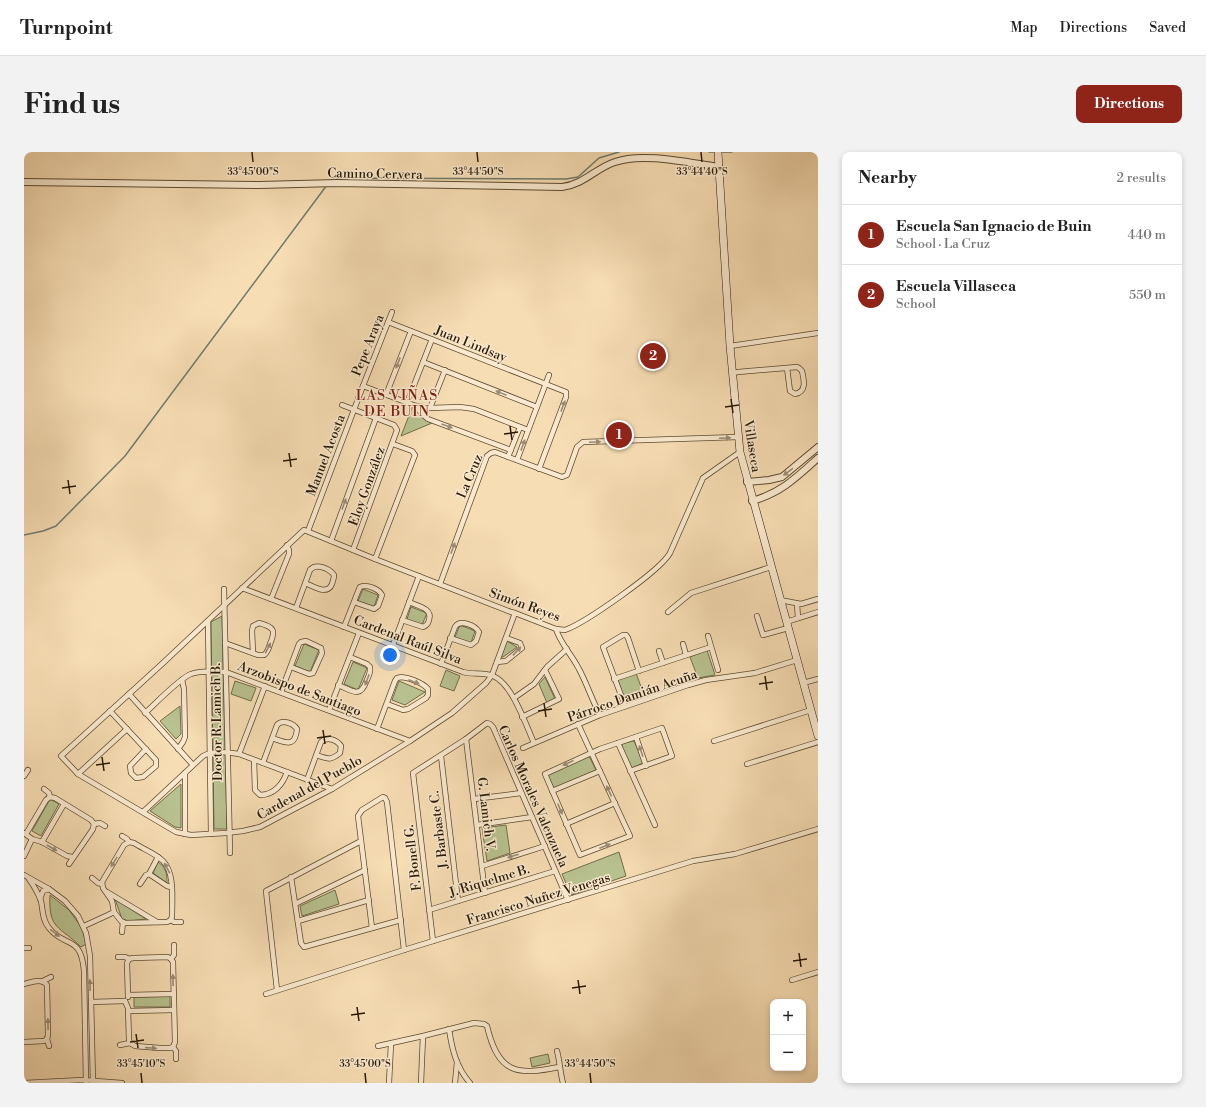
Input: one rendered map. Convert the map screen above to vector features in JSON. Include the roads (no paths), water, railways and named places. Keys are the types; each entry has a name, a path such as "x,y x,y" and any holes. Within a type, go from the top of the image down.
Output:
{"main road":[{"name":"Villaseca","path":"718,152 730,346 740,452 752,501 818,736"}],"street":[{"name":"Camino Cervera","path":"24,182 259,185 329,183 562,187 578,183 606,165 626,159 652,158 719,167"},
{"name":"Pepe Araya","path":"363,386 392,312"},
{"name":"Juan Lindsay","path":"388,322 545,385 564,390 567,396 539,468"},
{"path":"386,395 411,331"},
{"path":"730,346 818,333"},
{"path":"407,403 432,339"},
{"path":"424,362 537,407"},
{"path":"732,373 787,368 798,367 802,371 804,384 804,388 800,393 793,394 789,390 787,368"},
{"path":"430,408 445,370"},
{"path":"517,460 549,375"},
{"path":"363,386 416,406 430,408 460,407 474,409 528,430"},
{"name":"Manuel Acosta","path":"306,531 363,386"},
{"path":"331,541 376,418 342,405"},
{"path":"416,406 428,419 511,450"},
{"name":"Eloy González","path":"353,550 397,432 397,428 394,425 376,418"},
{"path":"508,457 520,427"},
{"name":"La Cruz","path":"440,584 487,456 491,453 494,452 564,477 567,475 578,445 583,442 738,437"},
{"path":"375,560 415,455 412,451 393,444"},
{"path":"747,482 774,480 782,477 818,447"},
{"name":"Simón Reyes","path":"306,531 375,560 515,613 561,630 567,629 603,608 664,562 670,553 703,478 740,452"},
{"path":"752,501 764,498 781,489 818,458"},
{"name":"Cardenal del Pueblo","path":"306,531 287,545 61,756 78,774 172,830 186,834 211,834 230,833 260,827 332,789 410,741 458,708 484,686 492,675 515,613"},
{"path":"271,599 289,554 287,545"},
{"path":"296,608 305,583 310,570 316,566 330,571 334,576 331,587 326,590 305,583"},
{"path":"668,612 692,592 771,567"},
{"path":"393,645 419,576"},
{"path":"344,627 359,588 363,586 379,591 382,595 379,605 374,609 354,602"},
{"name":"Cardenal Raúl Silva","path":"242,588 463,672 492,675"},
{"name":"Doctor R. Lamich B.","path":"224,589 230,853"},
{"path":"780,600 797,604 805,604 818,599"},
{"path":"402,620 423,627 427,624 430,618 430,612 428,610 409,602"},
{"path":"797,604 798,618"},
{"path":"757,616 763,635 787,625 798,618 818,612"},
{"name":"Doctor R. Lamich B.","path":"208,620 211,834"},
{"path":"225,643 260,656 264,655 267,653 274,635 271,628 261,623 253,626 253,653"},
{"path":"441,664 450,638 455,625 459,623 475,627 479,632 476,643 471,645 450,638"},
{"path":"556,628 560,638 580,669 592,700 600,715"},
{"path":"329,710 359,632"},
{"path":"625,706 603,647 623,635 626,635 639,671"},
{"path":"708,636 718,670"},
{"path":"497,662 506,661 522,648 521,644 506,638"},
{"path":"281,692 290,667 301,642 306,641 321,648 322,653 313,673 309,674 290,667"},
{"path":"683,644 686,655"},
{"path":"614,679 711,647"},
{"path":"514,698 534,684 545,670 567,649"},
{"path":"659,651 663,662"},
{"path":"338,685 357,692 364,689 370,672 370,667 367,664 350,657"},
{"name":"Párroco Damián Acuña","path":"523,748 600,715 697,682 755,673 797,660"},
{"path":"522,717 559,699 545,670"},
{"name":"Arzobispo de Santiago","path":"182,680 191,674 226,672 410,741"},
{"path":"492,675 503,683 514,698 534,743"},
{"path":"377,729 395,681 399,678 404,678 428,689 428,695 426,698 408,709 403,710 387,704"},
{"path":"803,683 818,679"},
{"path":"145,713 182,680 184,689 185,737 178,749"},
{"path":"238,754 265,686"},
{"path":"129,694 193,765"},
{"path":"714,741 811,710"},
{"path":"110,711 146,749 156,760 156,764 143,777 136,778 131,773 130,766 146,749"},
{"path":"263,763 272,738 277,725 280,722 294,726 297,729 294,740 290,743 272,738"},
{"name":"Carlos Morales Valenzuela","path":"466,739 483,725 488,723 493,726 568,900"},
{"path":"578,724 592,753 630,836 580,855 545,774 592,753 662,728 672,756 630,771"},
{"path":"78,774 127,729"},
{"path":"636,737 646,766"},
{"path":"307,780 316,755 321,742 324,739 337,742 342,749 340,753 328,759 316,755"},
{"path":"440,756 466,739"},
{"name":"G. Lamich V.","path":"466,739 485,892"},
{"path":"747,764 818,742"},
{"path":"618,743 655,825"},
{"path":"143,812 203,756 210,753 228,752 238,754 332,789"},
{"name":"F. Bonell G.","path":"433,941 413,773 440,756"},
{"name":"J. Barbaste C.","path":"440,756 458,901"},
{"path":"254,760 255,790 258,794 264,795 279,787 287,772"},
{"path":"24,776 28,770"},
{"path":"552,791 600,771"},
{"path":"185,773 186,834"},
{"path":"44,789 49,793 50,797 91,820 94,824"},
{"path":"474,799 521,793"},
{"path":"50,797 46,800 25,834 32,839 42,842 67,856 72,857"},
{"path":"372,928 358,818 359,812 379,798 384,797 387,802 404,950"},
{"path":"566,824 615,803"},
{"path":"42,842 64,804"},
{"path":"477,825 532,817"},
{"path":"94,824 100,823 105,826"},
{"path":"69,864 72,857 76,855 93,829 94,824"},
{"name":"Francisco Nuñez Venegas","path":"266,994 693,861 735,854 818,830"},
{"path":"122,836 129,842 134,843 158,857 169,870 171,887 171,920"},
{"path":"24,856 32,839"},
{"path":"278,990 265,894 266,891 291,876 361,841"},
{"path":"102,884 104,878 124,845 129,842"},
{"path":"482,866 545,846"},
{"path":"140,884 145,876 149,874 158,857"},
{"path":"296,904 365,870"},
{"name":"J. Riquelme B.","path":"429,910 555,871"},
{"path":"149,874 171,887"},
{"path":"25,876 49,889 70,905 84,926 89,947 93,1082"},
{"path":"25,876 34,886 40,899 44,918 49,928 57,935 74,944 80,951 84,965 86,1081"},
{"path":"291,876 302,945 304,947 401,920"},
{"path":"92,878 98,883 102,884 113,898 157,922"},
{"path":"40,899 43,891 49,889"},
{"path":"113,898 114,912 123,922 122,932"},
{"path":"298,921 369,900"},
{"path":"84,926 114,912"},
{"path":"146,922 148,920 148,916"},
{"path":"123,922 168,922 171,920 174,922 181,922"},
{"path":"173,1047 175,1042 172,959 174,955 174,945"},
{"path":"80,951 89,947"},
{"path":"118,957 125,957 129,959 168,957 172,959"},
{"path":"129,959 127,963 128,995 125,1001 129,1011 130,1044"},
{"path":"792,980 818,972"},
{"path":"24,984 43,981 51,977"},
{"path":"43,981 47,987 47,1039 49,1046"},
{"path":"128,995 174,994"},
{"path":"91,1002 125,1001"},
{"path":"129,1011 174,1010"},
{"path":"378,1046 474,1023 484,1024 487,1026 491,1041 498,1056 504,1063 512,1068 524,1072 534,1072 559,1067"},
{"path":"448,1029 451,1046 457,1062 470,1083"},
{"path":"86,1033 91,1032"},
{"path":"421,1083 423,1036"},
{"path":"24,1042 43,1041 47,1039"},
{"path":"120,1045 130,1044 133,1046 151,1048 173,1047"},
{"path":"389,1083 391,1044"},
{"path":"173,1047 176,1051 176,1059"},
{"path":"557,1051 563,1083"},
{"path":"455,1083 457,1062"},
{"path":"24,1083 86,1081 122,1083"}],"waterway":[{"path":"331,181 333,178 566,179 578,177 599,158 619,152"},
{"path":"709,152 714,152"},
{"path":"722,152 732,152"},
{"path":"24,535 43,531 56,526 125,456 327,185"}],"place":[{"name":"Escuela Villaseca","path":"653,356"},
{"name":"Escuela San Ignacio de Buin","path":"619,435"}],"district":[{"name":"LAS VIÑAS DE BUIN","path":"397,404"}]}
